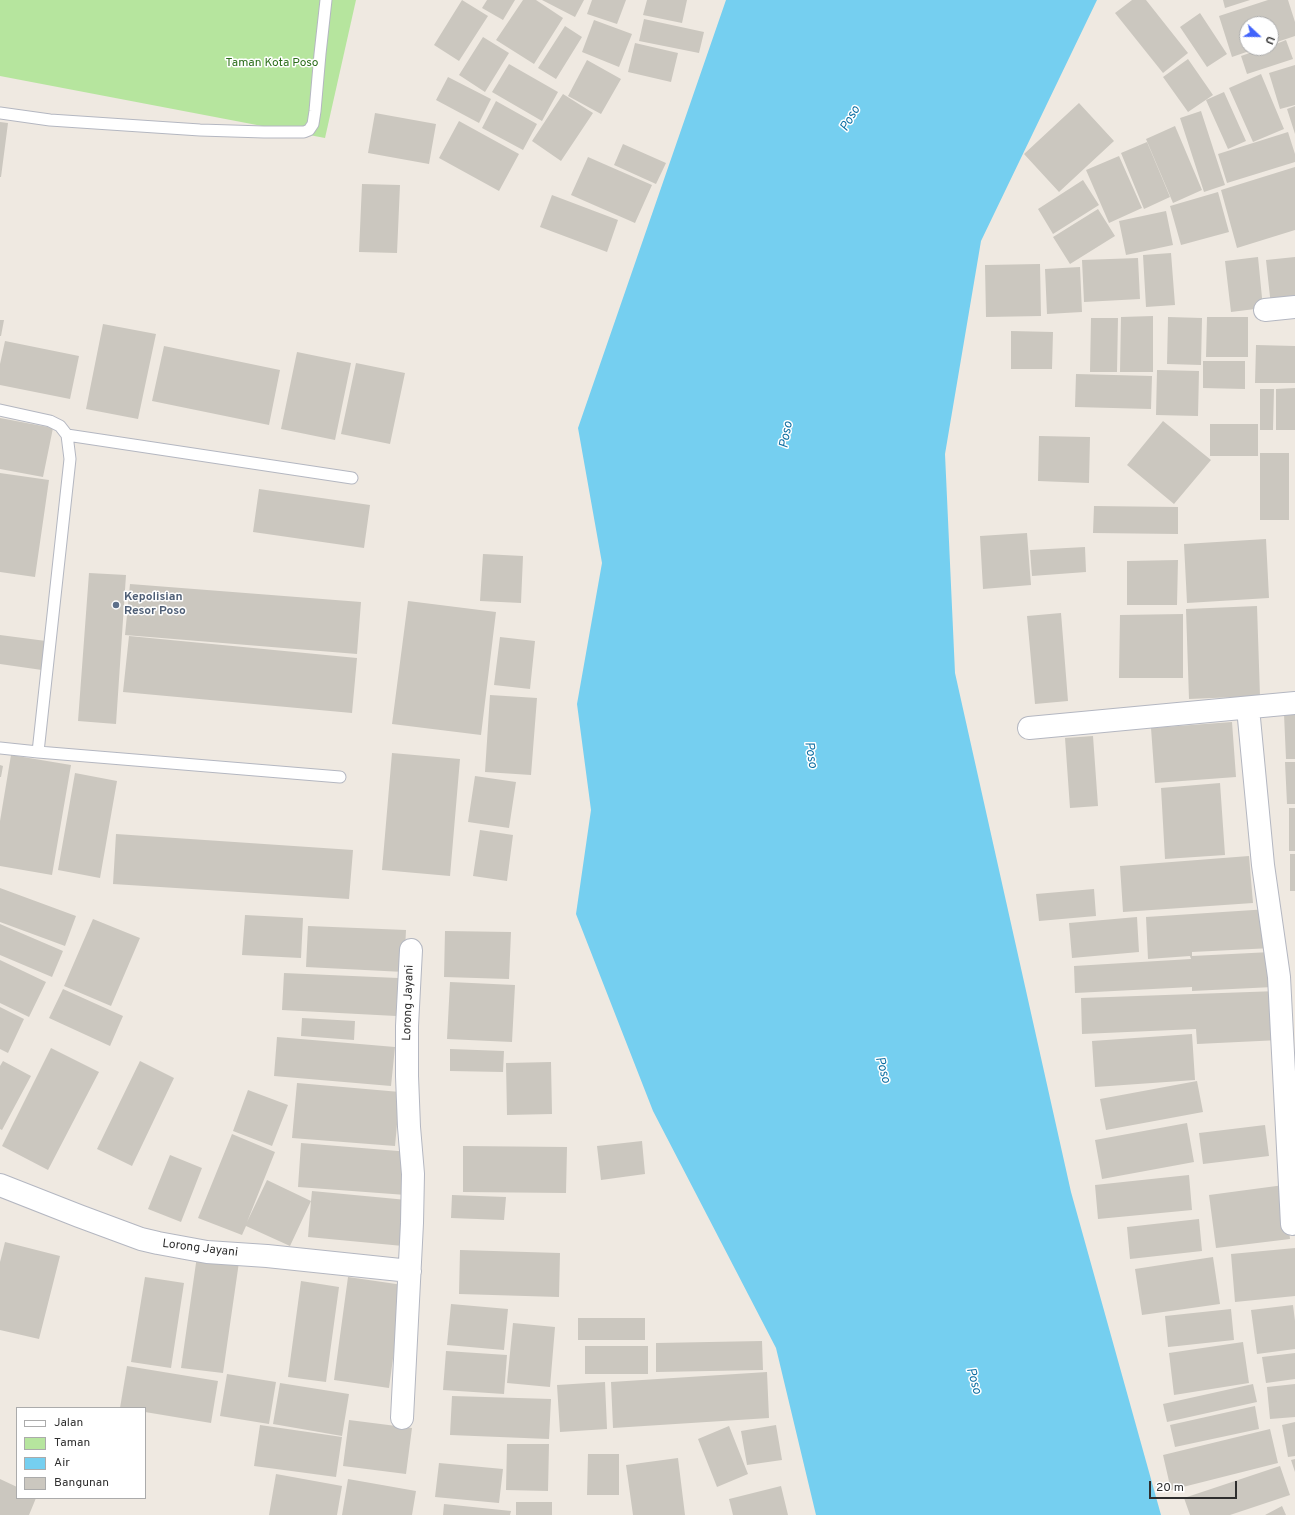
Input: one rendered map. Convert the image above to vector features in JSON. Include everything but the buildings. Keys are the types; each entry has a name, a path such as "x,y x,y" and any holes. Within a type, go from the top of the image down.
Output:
{"street":[{"path":"1265,310 1295,307"},
{"path":"1029,728 1295,703"},
{"path":"1248,708 1263,865 1279,977 1292,1224"},
{"name":"Lorong Jayani","path":"402,1418 410,1271 413,1174 409,1127 407,1033 411,950"},
{"name":"Lorong Jayani","path":"0,1185 92,1221 158,1244 207,1252 267,1256 410,1271"}],"lane":[{"path":"0,112 50,120 200,130 304,132 309,130 313,124 326,0"},
{"path":"0,410 50,421 60,426 67,435 70,459 38,752"},
{"path":"67,435 352,478"},
{"path":"0,748 340,777"}],"green space":[{"name":"Taman Kota Poso","path":"0,0 356,0 325,138 0,76"}],"water":[{"name":"Poso","path":"726,0 1097,0 981,241 945,454 955,673 1071,1192 1161,1515 816,1515 776,1348 653,1111 576,914 591,810 577,704 602,563 578,428"}],"place":[{"name":"Kepolisian Resor Poso","path":"116,605"}]}
